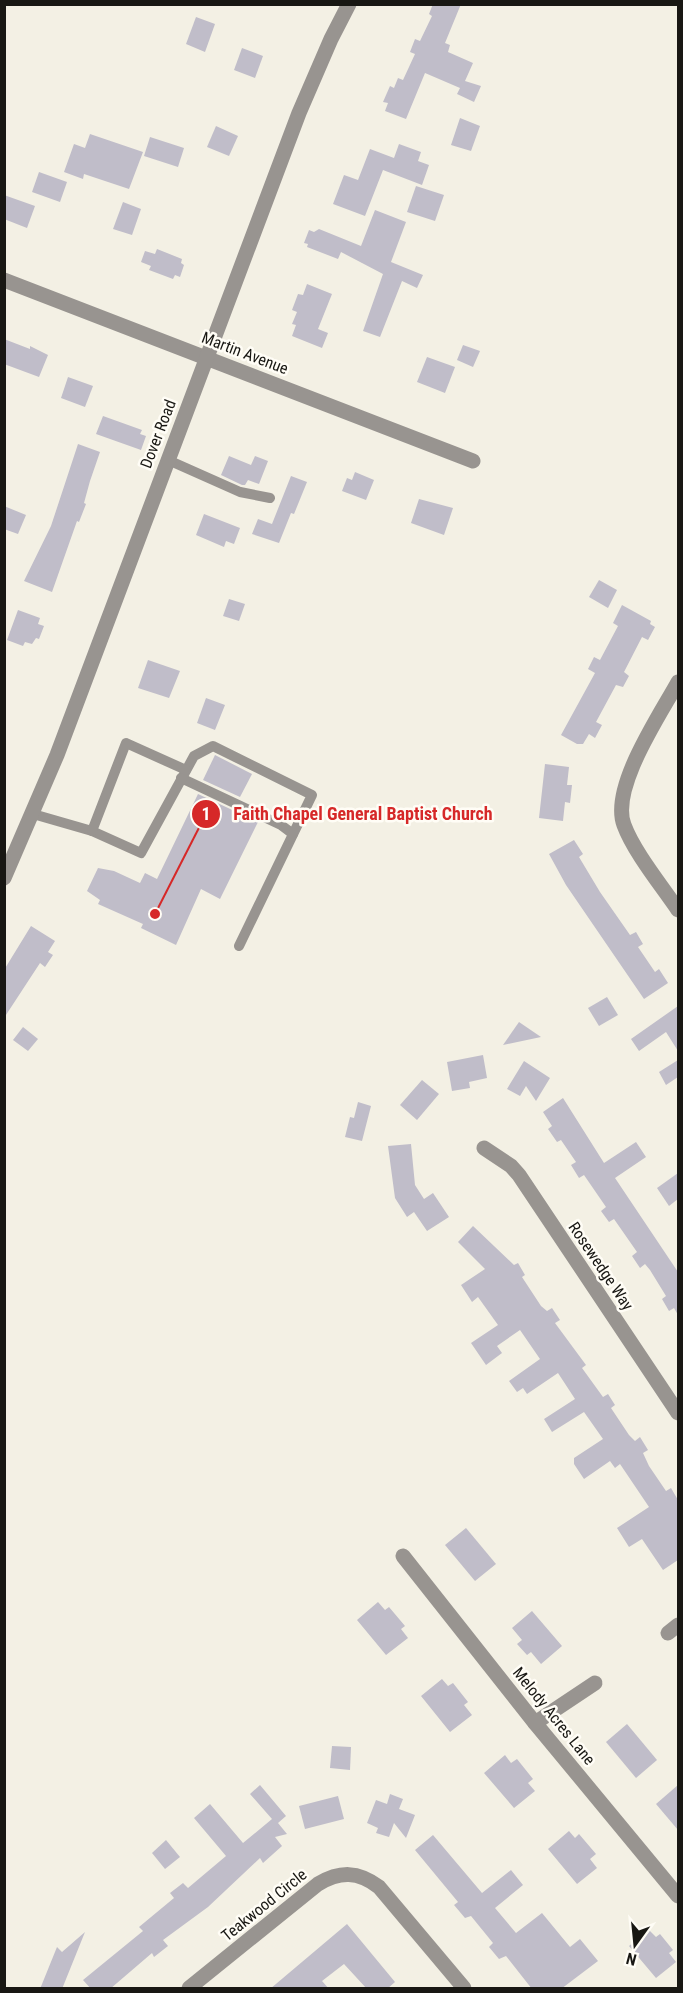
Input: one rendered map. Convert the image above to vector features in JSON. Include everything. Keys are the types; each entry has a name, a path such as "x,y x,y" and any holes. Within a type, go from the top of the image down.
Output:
{"street":[{"name":"Dover Road","path":"4,878 33,814 299,113 349,4"},
{"name":"Martin Avenue","path":"4,280 473,461"},
{"path":"678,682 626,780 620,808 629,836 678,910"},
{"name":"Rosewedge Way","path":"484,1148 511,1166 519,1175 678,1413"},
{"name":"Melody Acres Lane","path":"404,1556 535,1723 678,1896"},
{"path":"535,1723 595,1683"},
{"name":"Teakwood Circle","path":"189,1989 318,1884 330,1877 346,1874 368,1878 379,1887 464,1989"}],"lane":[{"path":"168,460 240,492 270,498"},
{"path":"92,831 126,743 281,825 293,834"},
{"path":"33,814 92,831 141,853 194,756 213,746 312,795 239,946"}],"building":[{"path":"433,4 461,4 445,43 450,45 448,52 473,63 465,81 481,86 474,102 457,94 460,88 425,73 406,119 385,111 388,103 383,102 390,86 394,88 398,78 403,80 415,54 410,52 415,39 420,41 432,16 429,14"},
{"path":"196,17 215,24 205,52 186,44"},
{"path":"242,48 263,56 255,78 234,70"},
{"path":"460,118 480,126 471,151 451,145"},
{"path":"216,126 238,136 229,156 207,147"},
{"path":"90,134 143,152 129,189 84,174 83,179 64,172 74,144 85,148"},
{"path":"150,137 184,148 178,167 144,156"},
{"path":"399,144 421,152 418,161 429,165 422,185 383,170 365,216 333,204 344,175 358,180 370,149 394,158"},
{"path":"39,172 67,182 60,202 32,192"},
{"path":"416,186 444,195 435,221 407,212"},
{"path":"4,195 35,206 27,228 4,219"},
{"path":"123,202 141,209 132,235 113,229"},
{"path":"375,210 406,222 391,262 423,275 417,288 402,281 380,337 363,331 383,274 341,252 338,259 307,247 308,244 304,243 309,230 314,232 319,229 361,246"},
{"path":"157,249 182,259 181,263 184,265 180,277 175,275 173,279 149,270 151,266 141,262 145,251 155,254"},
{"path":"307,284 332,294 318,329 328,333 322,348 292,336 296,325 292,324 297,312 292,310 298,294 303,295"},
{"path":"4,339 30,349 30,346 48,355 39,377 4,364"},
{"path":"463,345 480,351 473,367 457,360"},
{"path":"427,357 455,367 445,393 417,382"},
{"path":"68,377 93,386 85,407 61,398"},
{"path":"103,416 142,430 140,434 146,436 141,450 96,434"},
{"path":"78,444 100,452 84,503 86,504 79,522 77,521 52,592 24,581 51,526"},
{"path":"229,456 251,465 255,456 268,461 259,484 248,480 245,485 242,485 221,475"},
{"path":"355,472 374,480 366,500 342,491 347,478 352,480"},
{"path":"291,476 307,482 279,543 252,534 258,519 272,524"},
{"path":"419,499 453,508 444,535 411,523"},
{"path":"4,506 26,515 18,534 4,529"},
{"path":"204,514 240,528 234,544 226,541 224,547 196,535"},
{"path":"599,580 617,590 608,608 589,597"},
{"path":"229,599 245,604 239,621 223,616"},
{"path":"622,605 651,621 650,624 655,627 648,640 642,637 624,672 629,676 623,687 616,685 596,722 602,725 595,738 589,734 583,744 577,744 561,735 595,673 588,669 594,657 600,660 618,626 613,623"},
{"path":"18,610 40,618 38,624 44,626 39,639 36,638 32,644 25,642 23,646 7,640"},
{"path":"148,660 180,671 169,698 138,688"},
{"path":"206,698 225,705 215,730 197,723"},
{"path":"215,755 252,774 240,797 203,780"},
{"path":"545,764 569,767 567,785 572,785 570,803 565,802 563,821 539,818"},
{"path":"198,794 258,822 220,899 201,889 176,945 141,928 143,924 98,904 100,900 87,891 98,868 114,871 140,883 145,873 157,879"},
{"path":"574,840 583,854 579,857 600,892 630,935 636,932 643,944 638,947 655,972 659,969 668,983 644,999 566,885 549,854"},
{"path":"31,926 55,941 48,952 53,955 45,967 40,963 4,1018 4,970"},
{"path":"607,997 618,1015 599,1026 588,1008"},
{"path":"678,1006 678,1051 666,1032 639,1051 631,1039"},
{"path":"519,1022 541,1037 503,1045"},
{"path":"23,1027 38,1039 28,1051 13,1040"},
{"path":"483,1055 487,1078 469,1082 470,1088 452,1091 447,1062"},
{"path":"678,1060 678,1077 666,1085 659,1072"},
{"path":"524,1061 550,1078 536,1101 526,1086 520,1096 507,1089"},
{"path":"422,1080 439,1094 417,1120 400,1105"},
{"path":"563,1098 604,1163 636,1142 646,1157 615,1178 678,1272 678,1315 674,1308 669,1311 662,1299 666,1296 650,1270 645,1264 640,1268 632,1256 637,1252 614,1219 609,1222 601,1211 606,1207 584,1175 579,1178 571,1165 576,1162 561,1140 557,1142 548,1129 552,1126 543,1112"},
{"path":"358,1102 371,1106 362,1141 345,1137 350,1117 354,1118"},
{"path":"411,1144 415,1185 424,1199 433,1193 449,1217 427,1231 414,1212 407,1217 395,1198 388,1146"},
{"path":"678,1173 678,1199 669,1206 657,1188"},
{"path":"473,1226 514,1265 518,1263 525,1275 522,1277 541,1306 547,1311 552,1308 560,1320 555,1323 586,1365 582,1368 603,1397 608,1394 615,1405 611,1408 629,1435 635,1441 640,1437 648,1450 643,1453 649,1466 666,1491 671,1488 678,1500 678,1560 663,1570 642,1539 629,1547 617,1528 649,1507 620,1464 615,1468 610,1461 584,1479 574,1464 574,1458 603,1439 584,1412 552,1432 544,1419 575,1399 558,1373 527,1394 523,1388 517,1392 509,1381 540,1359 520,1330 497,1346 502,1353 486,1365 471,1343 498,1325 478,1297 472,1302 461,1285 485,1269 458,1242"},
{"path":"466,1528 496,1564 475,1581 445,1545"},
{"path":"378,1602 385,1610 389,1607 405,1626 401,1629 408,1638 386,1655 357,1620"},
{"path":"532,1611 562,1646 541,1664 531,1652 527,1655 517,1644 522,1640 512,1628"},
{"path":"442,1679 448,1686 453,1683 468,1702 464,1705 472,1715 450,1732 421,1696"},
{"path":"627,1724 657,1760 636,1778 606,1742"},
{"path":"332,1746 351,1747 350,1770 330,1768"},
{"path":"505,1755 511,1763 517,1759 533,1779 528,1783 535,1791 514,1808 484,1773"},
{"path":"260,1785 286,1816 278,1823 287,1834 275,1837 282,1846 263,1863 260,1858 208,1907 163,1940 168,1946 154,1957 152,1953 110,1989 91,1989 83,1980 143,1931 139,1927 174,1898 170,1893 183,1883 188,1888 226,1856 194,1818 210,1804 243,1843 272,1819 250,1794"},
{"path":"678,1785 678,1830 656,1804"},
{"path":"390,1794 403,1799 399,1809 415,1815 406,1838 394,1823 389,1837 376,1833 378,1828 367,1823 376,1800 387,1804"},
{"path":"338,1796 344,1819 305,1829 299,1806"},
{"path":"569,1831 575,1838 579,1834 596,1854 590,1859 597,1868 577,1884 548,1849"},
{"path":"433,1835 482,1893 511,1870 523,1885 495,1908 516,1933 542,1913 570,1947 580,1939 598,1961 561,1989 532,1989 506,1956 499,1959 489,1947 493,1943 471,1916 465,1918 454,1905 458,1902 415,1850"},
{"path":"166,1840 180,1857 165,1869 152,1853"},
{"path":"347,1924 395,1982 387,1989 367,1989 344,1964 322,1981 329,1989 270,1989"},
{"path":"649,1930 656,1937 660,1934 673,1950 669,1953 676,1962 656,1978 629,1946"},
{"path":"85,1932 62,1989 40,1989 57,1947 62,1952"}],"place":[{"name":"Faith Chapel General Baptist Church","path":"155,914"}]}
